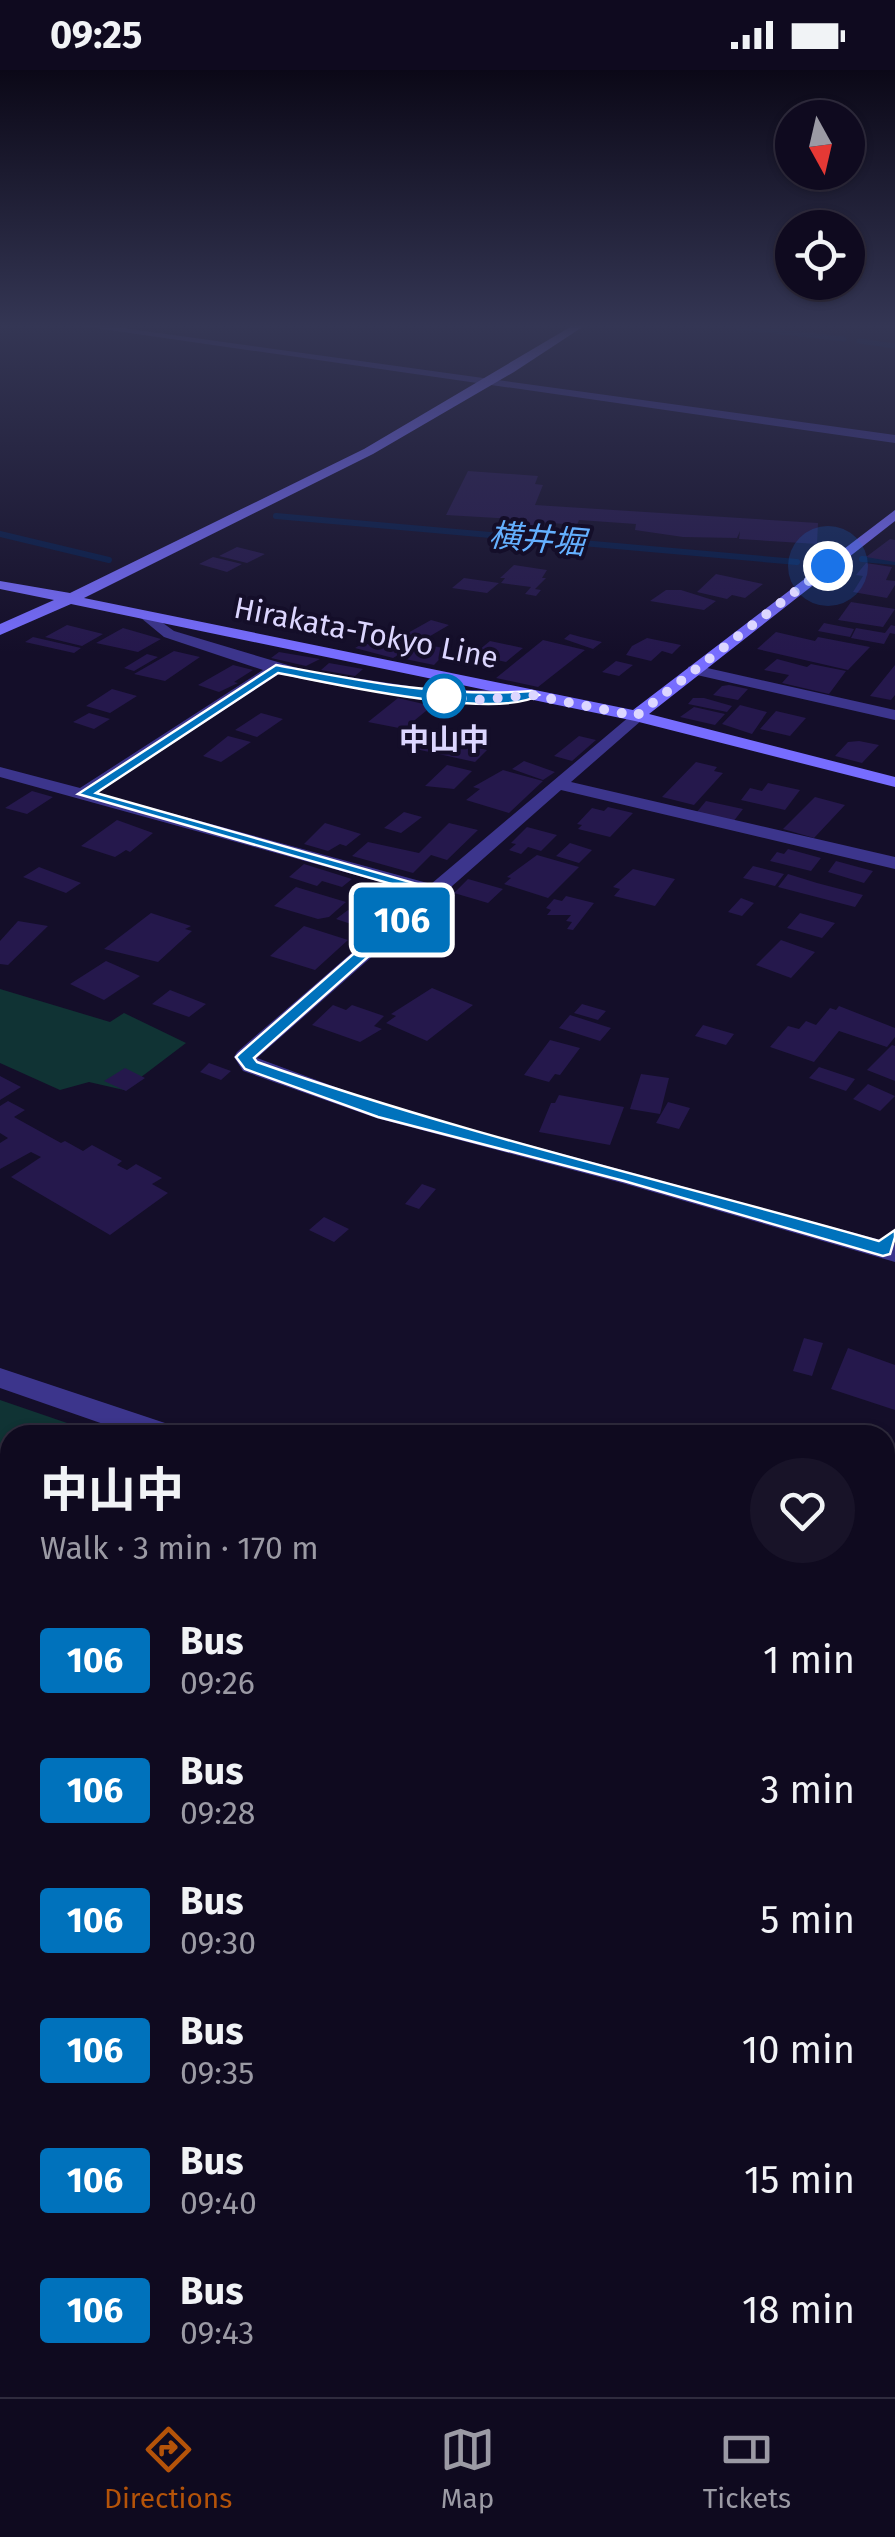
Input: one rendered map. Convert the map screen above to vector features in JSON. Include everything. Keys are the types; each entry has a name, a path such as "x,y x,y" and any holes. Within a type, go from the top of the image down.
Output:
{"street":[{"path":"0,630 306,485 398,435"},
{"path":"869,435 895,438"},
{"path":"891,1246 384,1113 251,1066 245,1057 636,716 895,514"},
{"name":"Hirakata-Tokyo Line","path":"0,585 636,716 895,782"},
{"path":"149,618 168,634 276,669 477,700 532,695"},
{"path":"84,794 276,669"},
{"path":"694,670 895,715"},
{"path":"0,772 434,891"},
{"path":"561,784 895,863"},
{"path":"0,1378 137,1425"}],"green space":[{"path":"0,989 110,1022 124,1013 186,1043 124,1090 89,1082 60,1090 0,1063"},
{"path":"0,1400 73,1425 0,1425"}],"building":[{"path":"468,471 538,476 535,484 543,485 535,505 818,523 817,544 739,539 740,531 737,538 683,537 635,530 636,524 579,520 577,525 539,522 537,527 513,526 516,519 446,515"},
{"path":"890,539 895,540 895,562 866,557"},
{"path":"237,547 265,554 247,563 219,556"},
{"path":"213,557 242,564 227,572 199,564"},
{"path":"866,563 892,567 886,580 895,581 895,585 887,598 853,592 863,576 856,575"},
{"path":"514,565 547,570 542,578 546,578 535,589 541,590 536,596 525,594 531,587 501,583 505,578 500,578"},
{"path":"716,574 763,584 745,598 732,595 727,599 697,592"},
{"path":"464,578 499,583 487,593 452,588"},
{"path":"666,590 681,590 716,601 704,610 650,601"},
{"path":"851,602 895,609 883,627 838,620"},
{"path":"431,620 449,625 425,639 406,634"},
{"path":"824,623 854,629 850,637 818,631"},
{"path":"67,625 103,634 82,646 45,637"},
{"path":"891,625 895,626 895,634 890,633 884,644 851,638 856,628 885,633"},
{"path":"123,628 161,639 138,652 96,643"},
{"path":"776,632 870,647 848,670 757,649"},
{"path":"570,634 602,642 593,649 564,639"},
{"path":"33,637 81,648 74,653 25,642"},
{"path":"647,638 681,645 672,654 662,651 651,661 626,655 632,646"},
{"path":"399,640 416,645 393,658 355,648 364,643 380,648"},
{"path":"543,640 585,650 538,687 496,678"},
{"path":"490,641 523,648 506,662 473,655"},
{"path":"422,644 449,649 434,665 405,659"},
{"path":"174,651 200,657 165,681 134,674"},
{"path":"279,652 320,659 306,666 271,658"},
{"path":"147,654 158,657 134,671 124,668"},
{"path":"777,659 846,671 829,694 782,683 789,675 764,670"},
{"path":"616,661 633,665 619,676 602,672"},
{"path":"329,663 363,669 355,676 321,670"},
{"path":"233,665 253,670 219,692 198,685"},
{"path":"895,665 895,695 891,700 870,696"},
{"path":"729,685 748,689 738,700 713,695"},
{"path":"112,689 137,696 110,713 86,706"},
{"path":"398,698 432,706 404,729 368,722"},
{"path":"693,698 732,706 727,712 688,704"},
{"path":"740,705 767,712 752,734 722,724"},
{"path":"694,707 725,714 715,725 680,717"},
{"path":"776,711 806,718 790,736 760,729"},
{"path":"89,713 110,719 94,729 73,722"},
{"path":"261,713 283,719 257,737 235,730"},
{"path":"427,733 487,750 475,762 411,748"},
{"path":"228,736 251,742 221,762 203,756"},
{"path":"579,736 596,740 572,761 554,756"},
{"path":"848,742 879,745 862,763 835,756"},
{"path":"524,761 555,772 543,780 512,769"},
{"path":"696,762 717,767 714,771 723,773 694,805 662,797"},
{"path":"447,765 472,771 454,789 425,786"},
{"path":"503,770 543,781 509,813 466,800 480,789 473,787"},
{"path":"768,783 800,790 785,810 741,800 750,788 762,791"},
{"path":"32,791 53,797 27,814 5,808"},
{"path":"815,797 845,805 814,838 783,829"},
{"path":"706,801 743,809 733,822 696,813"},
{"path":"608,807 633,813 610,837 578,829 582,825 577,824 592,808 604,811"},
{"path":"404,812 422,817 401,833 384,828"},
{"path":"117,820 153,833 130,852 126,850 115,857 81,846"},
{"path":"325,823 361,834 346,846 340,844 328,851 304,844"},
{"path":"449,823 478,830 447,860 431,855 413,873 352,856 368,842 419,853"},
{"path":"527,827 557,835 541,851 528,847 521,854 509,850"},
{"path":"570,843 592,850 579,863 556,856"},
{"path":"788,849 821,858 811,871 770,861 777,852 784,854"},
{"path":"537,855 579,867 548,898 504,884 511,878 507,877"},
{"path":"836,861 873,871 864,883 828,872"},
{"path":"304,864 352,879 342,887 322,881 317,886 289,877"},
{"path":"753,866 784,874 775,886 743,878"},
{"path":"39,867 81,883 66,893 23,877"},
{"path":"633,869 675,879 655,906 614,896 620,889 613,887"},
{"path":"788,874 863,895 855,907 778,887"},
{"path":"468,879 503,889 488,903 454,893"},
{"path":"296,887 346,902 329,917 318,919 274,906"},
{"path":"368,894 388,902 357,926 336,919 367,903 361,900"},
{"path":"566,896 594,903 573,930 567,929 572,922 566,921 571,915 547,915 551,910 546,908 554,899 562,901"},
{"path":"741,898 754,903 742,916 728,912"},
{"path":"151,913 191,926 185,929 192,931 158,962 104,949"},
{"path":"800,913 835,923 822,938 787,928"},
{"path":"18,921 48,926 8,965 0,964 0,941"},
{"path":"304,926 348,940 315,970 270,956"},
{"path":"781,940 815,952 791,978 756,965"},
{"path":"106,961 140,976 104,1000 70,984"},
{"path":"432,988 473,1005 427,1041 386,1023 396,1016 391,1014"},
{"path":"170,990 206,1004 189,1017 152,1004"},
{"path":"582,1004 606,1011 598,1020 574,1013"},
{"path":"333,1005 346,1010 352,1005 384,1016 374,1026 382,1029 360,1042 312,1025"},
{"path":"839,1006 895,1028 895,1037 887,1047 839,1031 814,1062 770,1047 788,1026 799,1029 806,1021 816,1025 830,1008 836,1010"},
{"path":"570,1015 611,1028 600,1041 559,1028"},
{"path":"703,1025 734,1034 726,1045 695,1036"},
{"path":"550,1040 580,1048 560,1075 555,1074 549,1082 524,1075"},
{"path":"895,1046 895,1081 867,1070"},
{"path":"209,1063 231,1071 221,1080 200,1072"},
{"path":"819,1067 855,1079 846,1091 809,1078"},
{"path":"125,1068 145,1078 126,1091 104,1081"},
{"path":"641,1074 669,1078 660,1114 630,1109"},
{"path":"0,1076 21,1087 0,1100"},
{"path":"868,1084 895,1096 880,1111 853,1099"},
{"path":"559,1095 624,1107 610,1145 539,1132 551,1103"},
{"path":"8,1101 25,1110 14,1117 83,1151 92,1145 122,1161 117,1165 127,1170 136,1164 162,1178 152,1184 168,1193 110,1235 11,1177 41,1157 31,1152 0,1169 0,1143 8,1138 0,1133 0,1106"},
{"path":"668,1102 690,1108 679,1129 656,1123"},
{"path":"422,1184 436,1189 419,1209 405,1204"},
{"path":"324,1217 349,1229 334,1242 309,1230"},
{"path":"804,1338 823,1343 812,1376 793,1371"},
{"path":"848,1348 895,1365 895,1410 831,1389"}],"waterway":[{"name":"横井堀","path":"276,516 797,562"},
{"path":"0,534 109,560"},
{"name":"横井堀","path":"862,559 895,562"}],"bus line":[{"name":"106","path":"532,695 477,700 276,669 84,794 434,891 245,1057 251,1066 384,1113 629,1176 883,1249 895,1237"}],"place":[{"name":"中山中","path":"444,696"}],"route":[{"path":"444,696 477,700 532,695 636,716 828,566"}]}
